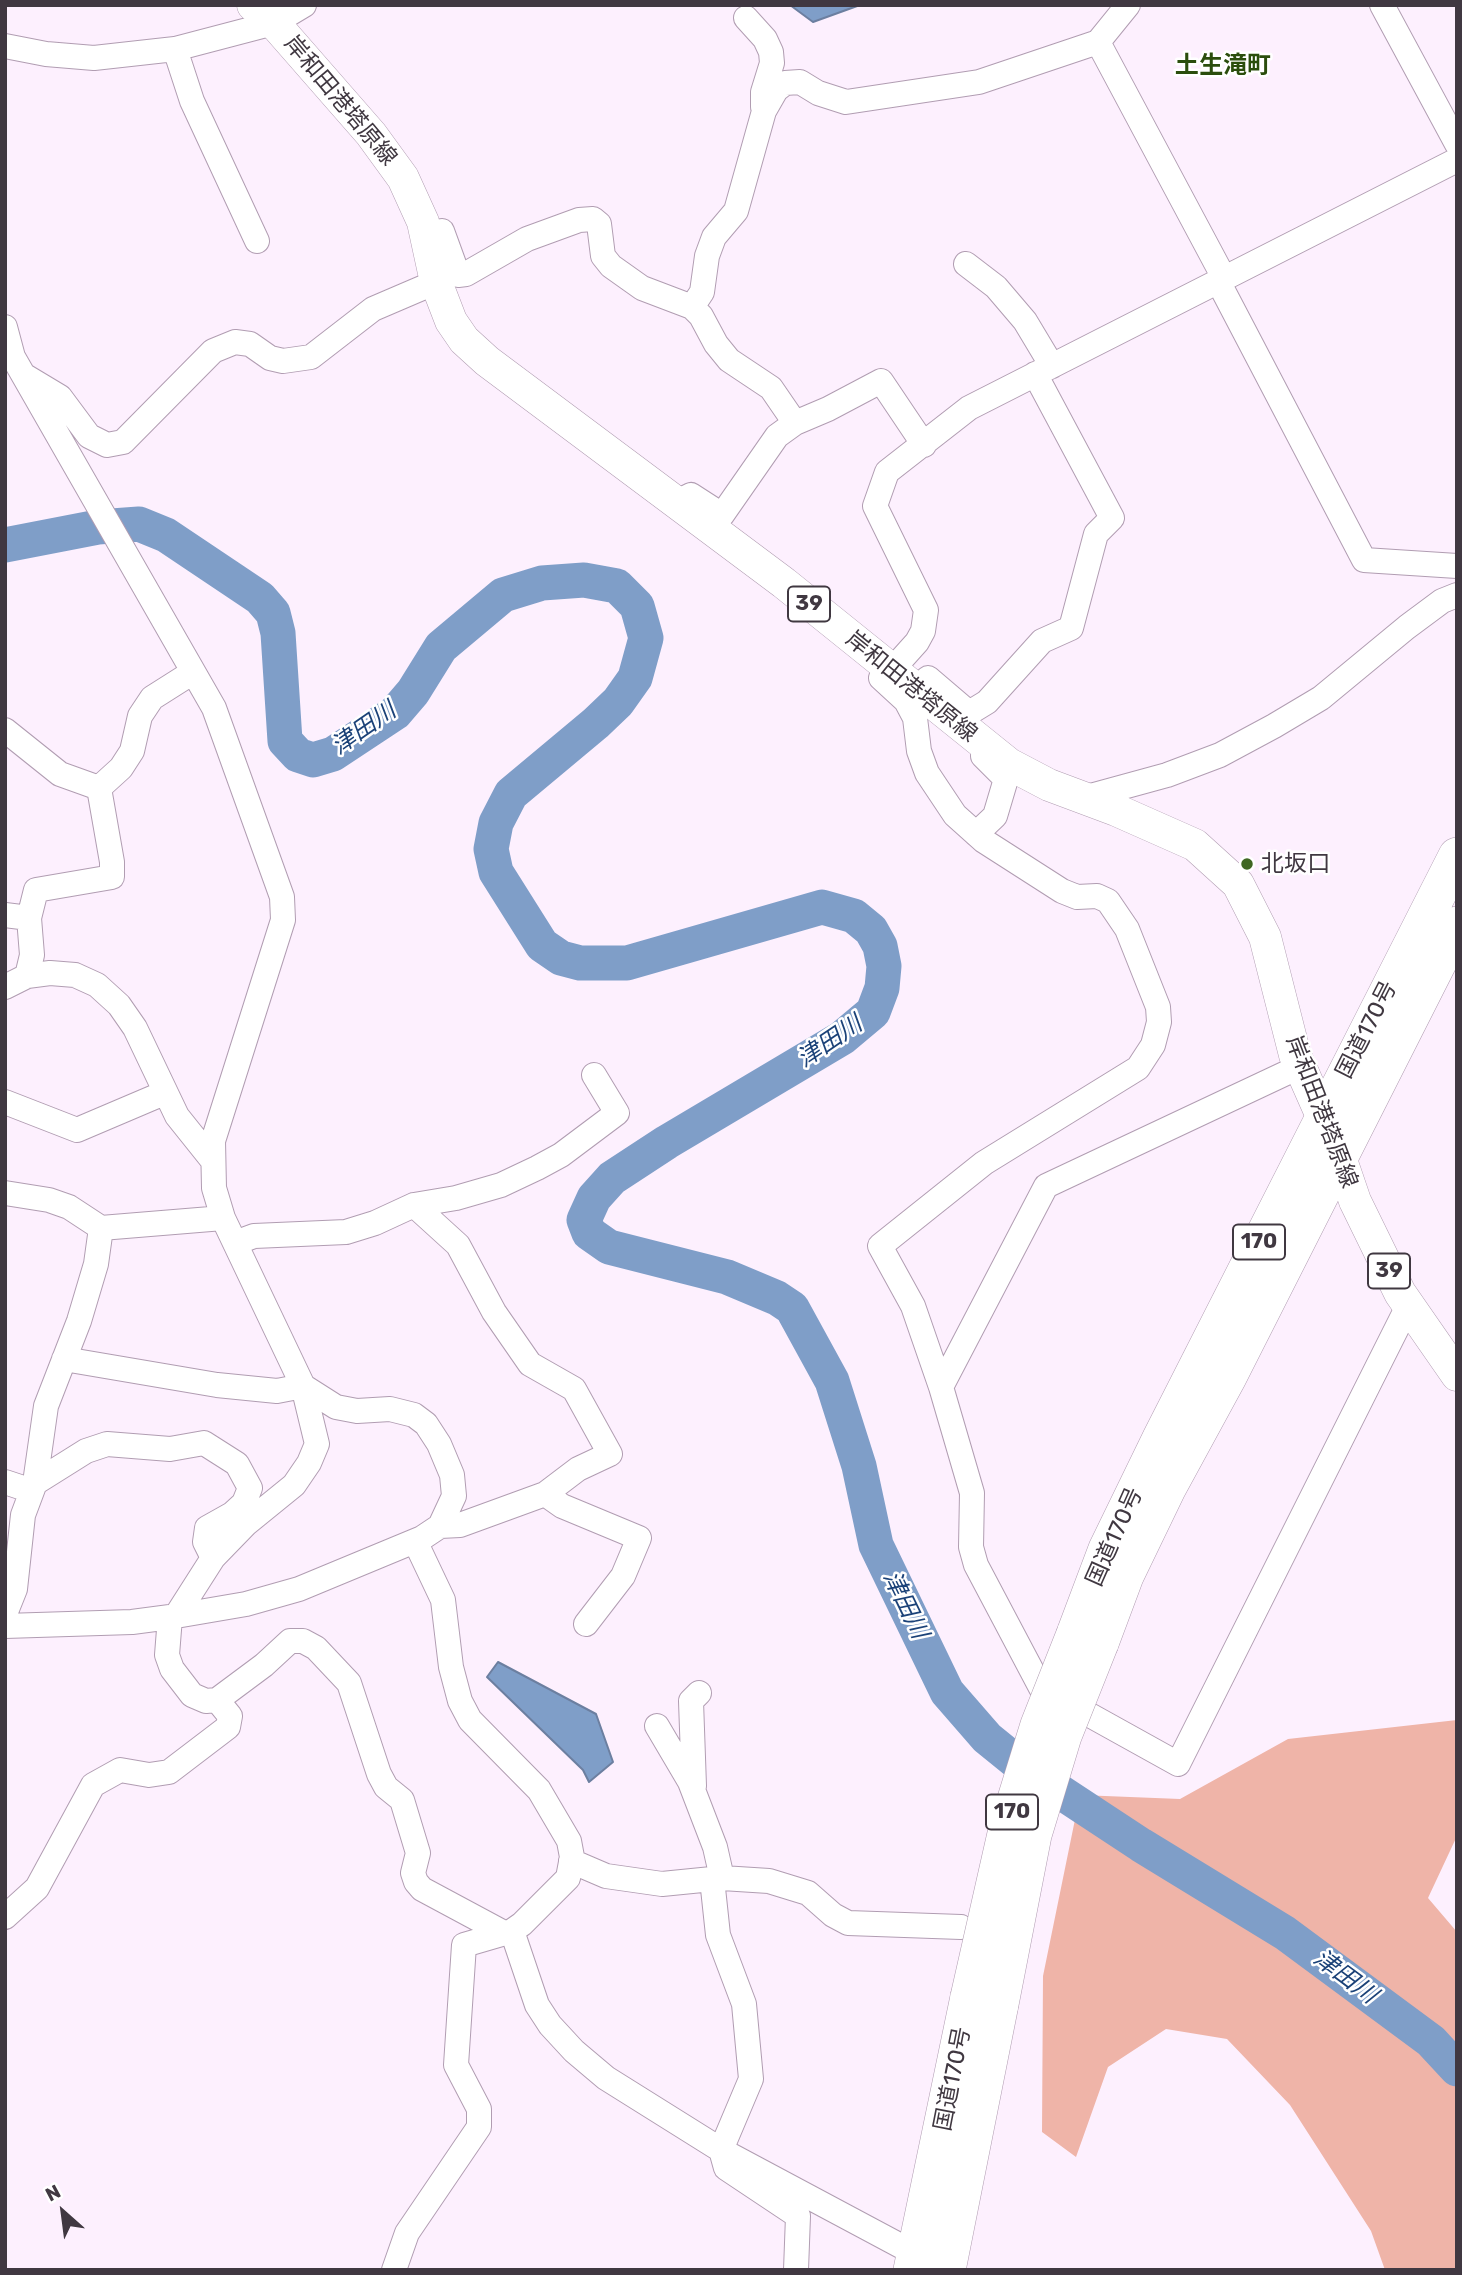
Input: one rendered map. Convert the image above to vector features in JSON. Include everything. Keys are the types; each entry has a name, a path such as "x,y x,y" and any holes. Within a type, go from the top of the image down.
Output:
{"highway":[{"name":"国道170号","path":"934,2267 985,2001 1063,1736 1107,1549 1321,1119 1457,856"},
{"name":"国道170号","path":"1087,1638 1125,1576 1457,925"}],"main road":[{"name":"岸和田港塔原線","path":"264,14 387,153 414,200 436,282 451,321 464,340 487,361 784,583 1009,764 1195,845 1238,884 1265,937 1299,1067 1340,1157 1371,1237 1408,1306 1457,1375"}],"street":[{"path":"5,46 46,54 94,58 175,50 264,14 304,5"},
{"path":"692,307 702,292 707,256 714,237 737,211 764,111 776,90 785,83 800,82 818,93 846,102 979,82 1098,42 1128,5"},
{"path":"1382,5 1457,144"},
{"path":"746,18 765,39 771,52 772,63 763,92 764,111"},
{"path":"1098,42 1364,560 1457,566"},
{"path":"175,50 192,102 257,241"},
{"path":"966,264 996,286 1025,321 1044,370 1111,518 1096,534 1071,628 1042,641 987,702 970,713 928,678 903,681 923,631 926,611 874,506 887,472 970,408 1044,370 1457,160"},
{"path":"425,234 442,231 458,275 466,274 527,239 579,220 593,219 598,225 603,256 611,266 642,288 692,307 701,316 716,344 729,360 771,388 795,423"},
{"path":"14,364 60,397 89,436 107,445 123,442 214,351 235,342 250,344 270,358 283,361 310,357 373,309 436,282"},
{"path":"5,327 14,364 214,708 282,897 283,920 213,1141 214,1188 223,1218 303,1386 317,1444 309,1463 294,1485 246,1524 212,1558 173,1617 167,1654 172,1669 192,1695 206,1701 217,1700 290,1641 303,1641 316,1648 349,1683 379,1774 386,1787 402,1800 418,1853 413,1873 416,1882 422,1889 508,1932 537,2005 550,2025 574,2051 606,2078 721,2150 934,2267"},
{"path":"677,502 691,495 722,515 777,436 795,423 828,410 881,381 924,445"},
{"path":"1083,798 1167,775 1220,755 1274,726 1321,698 1407,627 1442,601 1457,595"},
{"path":"861,647 865,663 906,701 915,718 919,751 939,796 958,819 976,834 1062,891 1077,897 1097,896 1108,901 1127,929 1158,1007 1160,1022 1153,1045 1138,1068 984,1163 880,1245 913,1306 972,1493 971,1548 976,1566 1041,1688 1178,1764 1408,1306"},
{"path":"99,788 121,768 132,751 140,716 152,698 193,672"},
{"path":"5,730 60,774 99,788"},
{"path":"976,834 995,816 1006,779 982,755 981,743"},
{"path":"16,982 32,955 17,917 36,890 112,877 112,862 99,788"},
{"path":"16,982 50,972 75,975 97,985 118,1005 135,1028 163,1093 177,1116 213,1161"},
{"path":"940,1387 1046,1186 1299,1067"},
{"path":"235,1243 254,1236 346,1232 375,1223 414,1205 456,1198 501,1185 562,1155 617,1114 594,1075"},
{"path":"5,1102 77,1130 163,1093"},
{"path":"5,1193 49,1200 69,1207 101,1227 223,1218"},
{"path":"5,1626 132,1622 173,1617 246,1604 299,1589 415,1541 440,1526 460,1525 545,1494 578,1469 610,1454 574,1389 530,1364 494,1312 458,1244 414,1205"},
{"path":"5,1614 15,1589 23,1515 34,1487 46,1406 96,1264 101,1227"},
{"path":"64,1359 217,1385 276,1391 303,1386 336,1407 358,1411 390,1409 414,1415 426,1424 452,1475 454,1496 440,1526"},
{"path":"5,1482 34,1487 86,1451 107,1444 170,1449 205,1443 237,1464 250,1488 238,1509 207,1528 205,1542 212,1558"},
{"path":"545,1494 562,1506 639,1538 624,1576 586,1624"},
{"path":"394,2270 407,2233 479,2127 479,2109 456,2065 464,1945 508,1932 550,1899 568,1878 571,1861 569,1842 539,1790 470,1720 460,1700 451,1667 443,1600 415,1541"},
{"path":"694,1793 691,1701 699,1693"},
{"path":"5,1917 37,1888 93,1785 120,1769 149,1775 169,1772 228,1727 230,1716 217,1700"},
{"path":"657,1726 694,1793 715,1847 718,1935 744,2004 751,2079 721,2150 726,2168 797,2216 796,2270"},
{"path":"571,1861 606,1876 662,1884 717,1879 769,1881 808,1893 833,1915 848,1923 961,1927"}],"shaded area":[{"path":"1457,1720 1457,1836 1428,1898 1457,1932 1457,2270 1385,2270 1371,2231 1290,2105 1227,2039 1166,2029 1108,2067 1076,2157 1042,2132 1043,1976 1080,1795 1180,1799 1288,1739"}],"water":[{"path":"790,5 860,5 813,22"},
{"path":"498,1662 596,1714 613,1762 589,1782 583,1770 487,1677"}],"waterway":[{"name":"津田川","path":"5,545 98,527 139,524 166,535 260,598 273,613 278,633 285,741 298,755 313,760 333,754 395,713 413,692 441,647 503,595 542,583 584,580 617,586 637,606 646,638 635,678 618,702 596,723 511,794 496,823 491,849 496,872 542,945 561,958 580,963 627,963 822,907 854,916 871,930 880,946 884,966 882,988 873,1012 842,1038 667,1142 612,1178 594,1198 584,1220 589,1233 609,1247 727,1277 777,1298 792,1308 832,1381 859,1466 876,1545 947,1692 987,1738 1024,1768 1141,1845 1285,1933 1431,2041 1457,2069"}],"place":[{"name":"北坂口","path":"1247,864"}],"district":[{"name":"土生滝町","path":"1223,66"}]}
